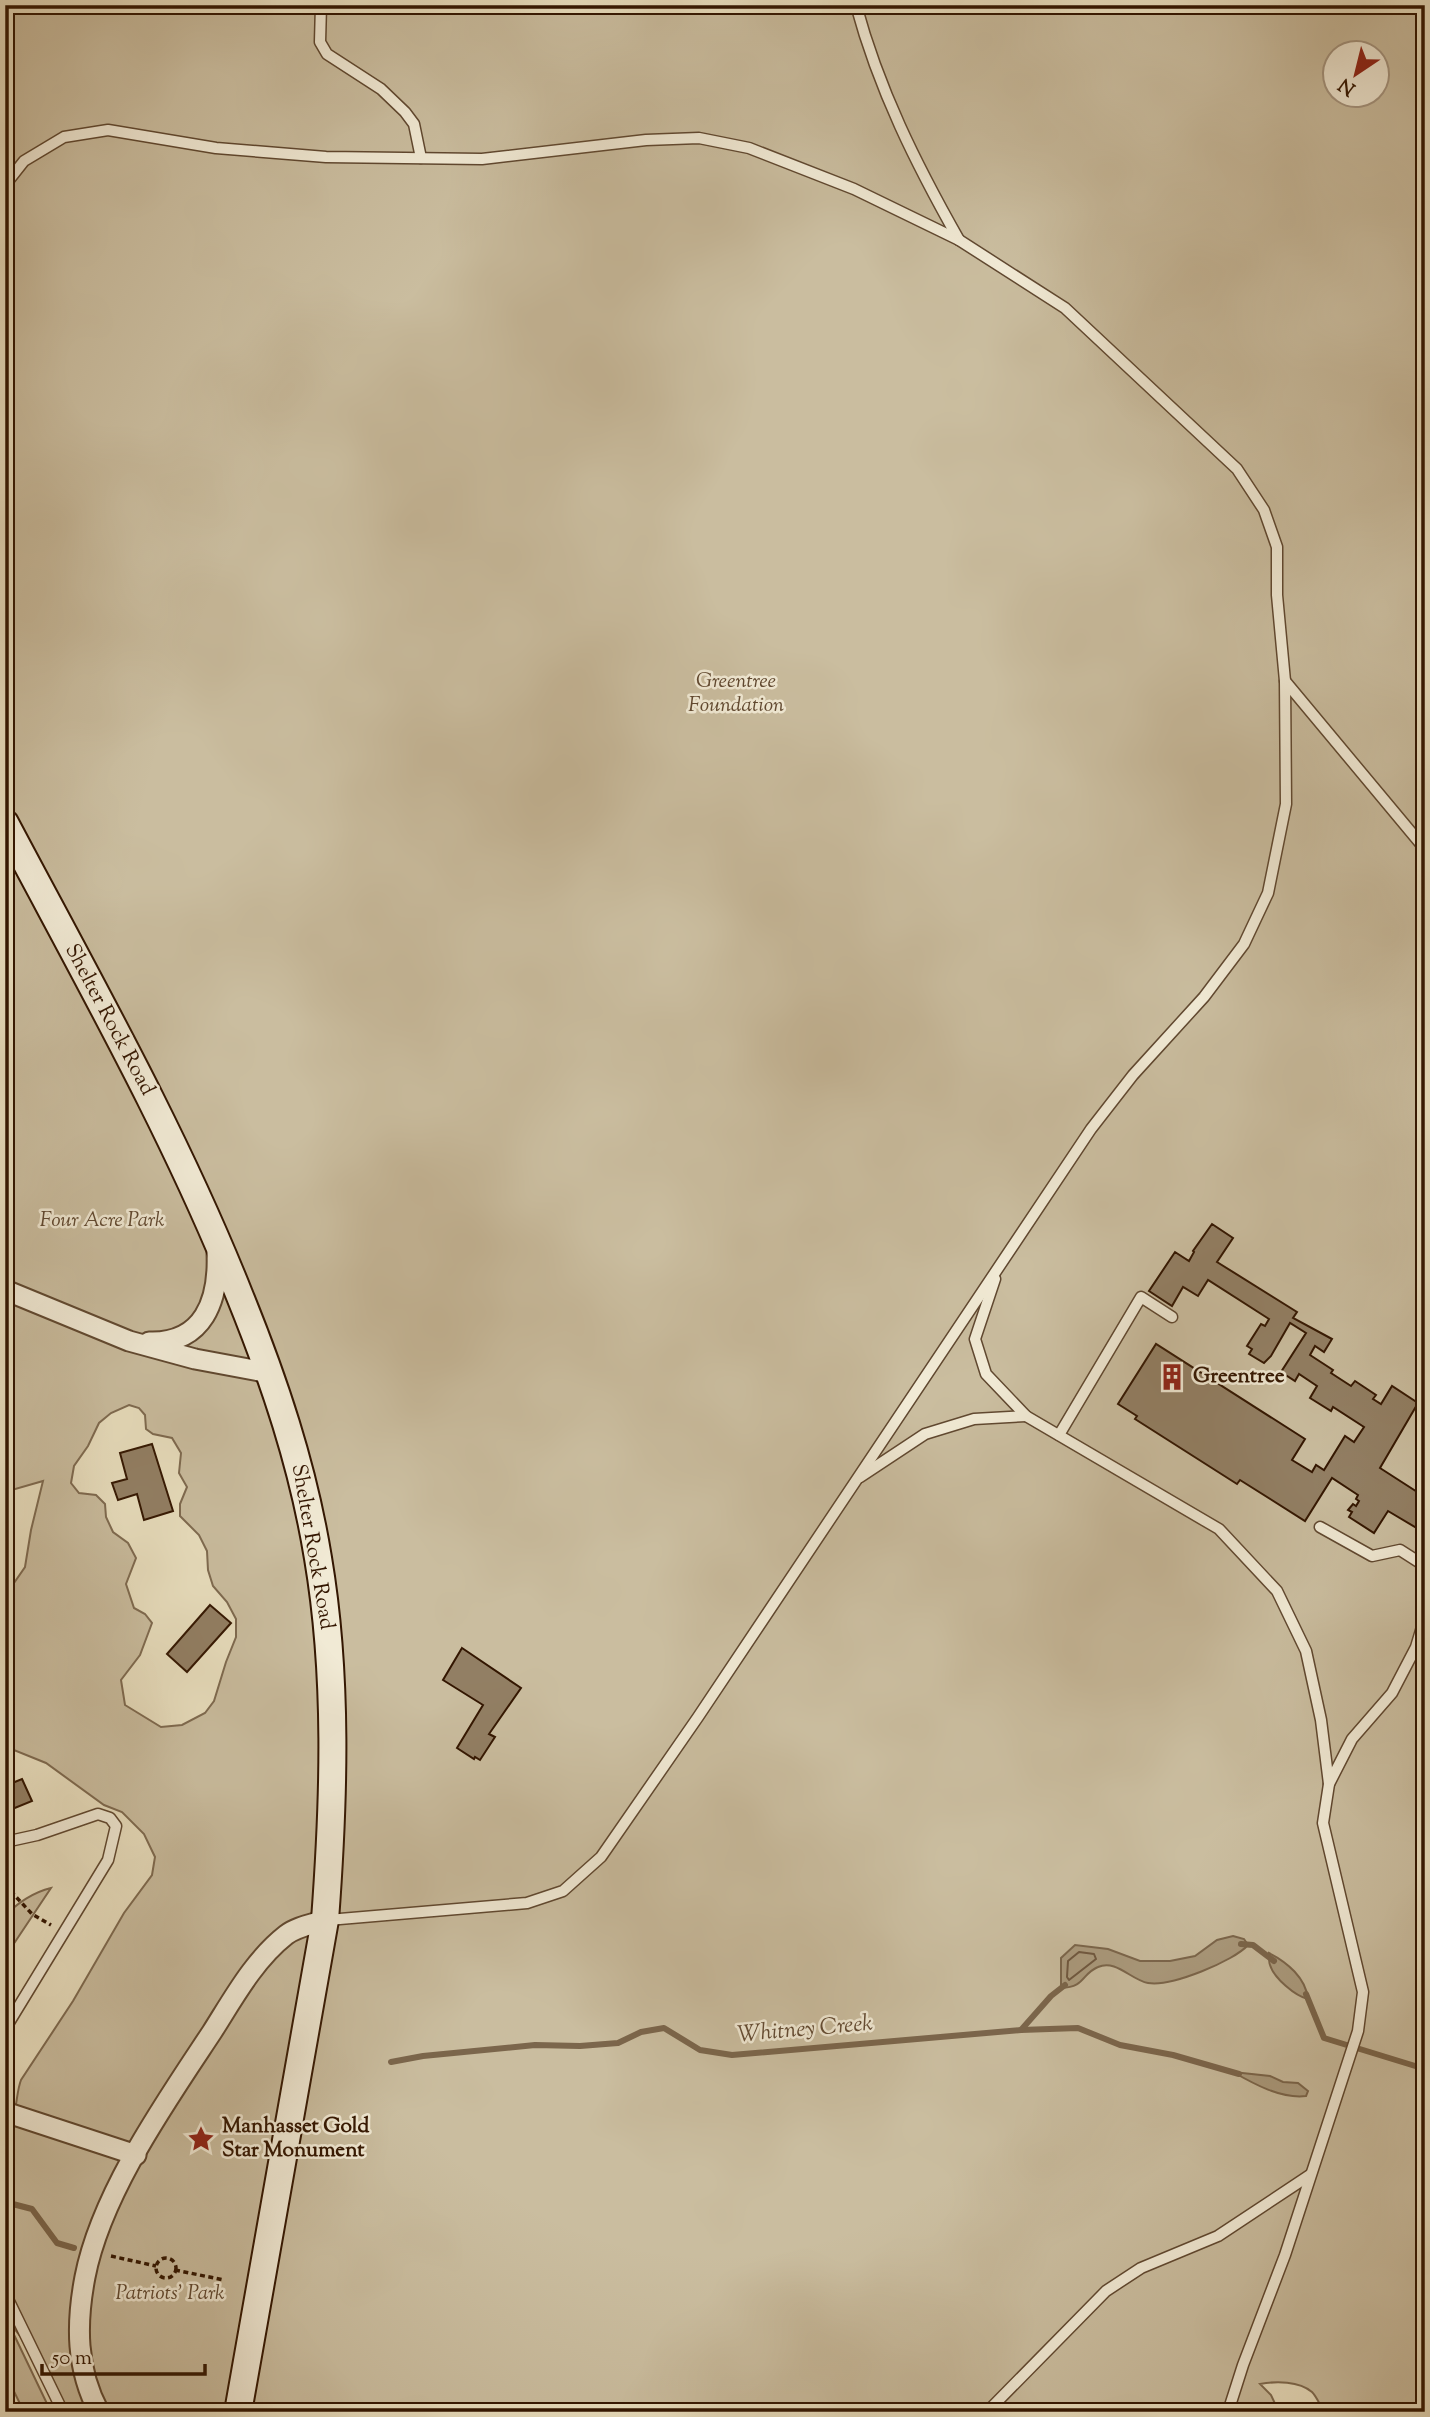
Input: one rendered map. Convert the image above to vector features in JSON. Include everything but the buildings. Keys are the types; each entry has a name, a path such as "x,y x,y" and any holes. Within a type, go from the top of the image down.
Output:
{"main road":[{"name":"Shelter Rock Road","path":"5,822 167,1130 211,1224 285,1415 318,1557 328,1640 331,1718 331,1848 326,1920 238,2412"}],"street":[{"path":"129,1341 160,1342 178,1338 196,1327 208,1311 215,1294 218,1273 211,1224"},
{"path":"5,1290 129,1341 195,1359 270,1373"},
{"path":"99,2412 84,2376 78,2322 85,2276 107,2208 176,2087 253,1971 289,1933 326,1920"},
{"path":"5,2112 136,2155"}],"lane":[{"path":"321,5 320,41 327,54 381,89 405,112 414,124 421,158"},
{"path":"856,5 867,44 893,114 959,240"},
{"path":"5,185 24,160 64,137 108,130 216,148 326,157 482,159 646,140 699,138 749,148 854,189 959,240 1065,308 1237,469 1265,510 1277,547 1285,681 1286,804 1268,893 1244,944 1204,996 1133,1075 1091,1129 601,1857 563,1891 527,1903 326,1920"},
{"path":"1285,681 1425,849"},
{"path":"999,1267 975,1339 986,1374 1026,1416 1219,1529 1277,1591 1306,1651 1321,1720 1329,1784 1323,1823 1363,1992 1358,2031 1285,2255 1228,2412"},
{"path":"1059,1435 1141,1297 1172,1317"},
{"path":"856,1480 925,1434 974,1419 1026,1416"},
{"path":"1320,1527 1372,1556 1400,1550 1425,1566"},
{"path":"1329,1784 1352,1739 1392,1693 1416,1647 1425,1617"},
{"path":"5,1842 37,1835 98,1814 110,1818 116,1826 108,1860 5,2029"},
{"path":"987,2412 1106,2291 1141,2267 1218,2236 1310,2175"},
{"path":"5,2293 64,2412"}],"path":[{"path":"5,1885 32,1914 64,1933"},
{"path":"92,2251 156,2266"},
{"path":"168,2259 173,2262 175,2270 172,2276 162,2277 157,2273 156,2266 159,2261 168,2259"},
{"path":"175,2270 224,2280"}],"green space":[{"name":"Greentree Foundation","path":"5,5 1425,5 1425,2412 1325,2412 1307,2388 1280,2382 1260,2384 1271,2395 1279,2412 68,2412 48,2372 6,2318 51,2412 24,2412 5,2373 5,2130 14,2114 21,2080 73,2001 124,1913 152,1875 155,1857 144,1834 122,1812 104,1805 46,1763 14,1750 5,1751 5,1596 25,1567 43,1481 5,1492","holes":["129,1405 139,1408 145,1415 146,1429 153,1434 172,1438 181,1453 179,1473 187,1487 180,1504 180,1516 199,1535 207,1551 208,1570 213,1586 227,1602 236,1619 236,1637 214,1701 205,1713 182,1725 161,1727 125,1705 121,1680 140,1655 152,1623 145,1614 134,1608 126,1584 136,1558 128,1543 113,1532 106,1517 105,1504 96,1495 79,1493 71,1483 74,1466 99,1423 111,1413"]},
{"path":"51,1888 5,1957 5,1916 26,1899"}],"water":[{"path":"1233,1936 1244,1939 1248,1945 1230,1958 1186,1977 1148,1983 1105,1965 1093,1970 1079,1983 1061,1988 1061,1958 1075,1945 1108,1949 1140,1961 1170,1961 1195,1956 1217,1940"},
{"path":"1269,1953 1300,1978 1308,1999 1280,1981 1272,1970"},
{"path":"1233,2072 1270,2076 1283,2082 1298,2083 1308,2091 1306,2096 1277,2093"}],"waterway":[{"name":"Whitney Creek","path":"1241,1944 1253,1945 1274,1961"},
{"name":"Whitney Creek","path":"391,2062 423,2056 535,2045 618,2043 641,2032 664,2028 700,2050 732,2055 1021,2030 1051,1996 1065,1985"},
{"name":"Whitney Creek","path":"1306,1994 1324,2038 1425,2069"},
{"name":"Whitney Creek","path":"1021,2030 1078,2028 1120,2045 1173,2055 1239,2074"},
{"name":"Whitney Creek","path":"5,2202 32,2209 57,2243 74,2248"}],"place":[{"name":"Greentree","path":"1172,1377"},
{"name":"Manhasset Gold Star Monument","path":"201,2139"}],"park label":[{"name":"Four Acre Park","path":"102,1221"},
{"name":"Patriots' Park","path":"170,2294"}]}
